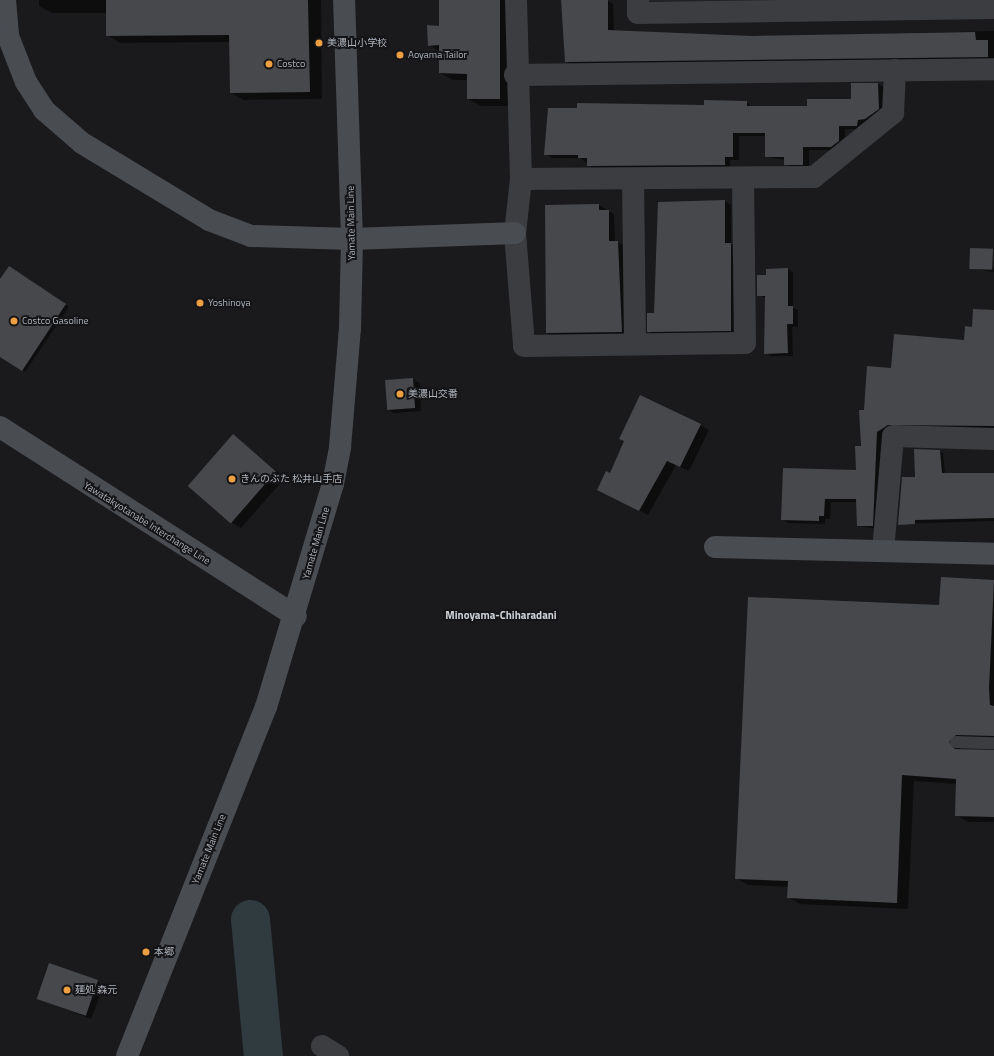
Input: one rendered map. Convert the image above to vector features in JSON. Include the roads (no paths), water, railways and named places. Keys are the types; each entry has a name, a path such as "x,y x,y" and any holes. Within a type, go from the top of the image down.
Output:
{"street":[{"path":"5,0 8,36 26,82 44,110 82,142 209,220 251,236 352,239 515,233"},
{"name":"Yamate Main Line","path":"127,1056 266,707 296,616 340,447 350,330 352,239 344,0"},
{"path":"516,0 515,75 521,179 515,233 524,346 745,343 743,178"},
{"path":"638,0 638,14 994,8"},
{"path":"515,75 994,69"},
{"path":"521,179 814,177 893,114 895,70"},
{"path":"633,179 635,344"},
{"name":"Yawatakyotanabe Interchange Line","path":"0,428 296,616"},
{"path":"883,551 893,436 994,439"},
{"path":"715,547 994,554"}],"lane":[{"path":"956,742 994,743"}],"waterway":[{"path":"250,919 263,1056"}],"place":[{"name":"美濃山小学校","path":"319,43"},
{"name":"Aoyama Tailor","path":"400,55"},
{"name":"Costco","path":"269,64"},
{"name":"Yoshinoya","path":"200,303"},
{"name":"Costco Gasoline","path":"14,321"},
{"name":"美濃山交番","path":"400,394"},
{"name":"きんのぶた 松井山手店","path":"232,479"},
{"name":"本郷","path":"146,952"},
{"name":"麺処 森元","path":"67,990"}],"district":[{"name":"Minoyama-Chiharadani","path":"501,615"}]}
